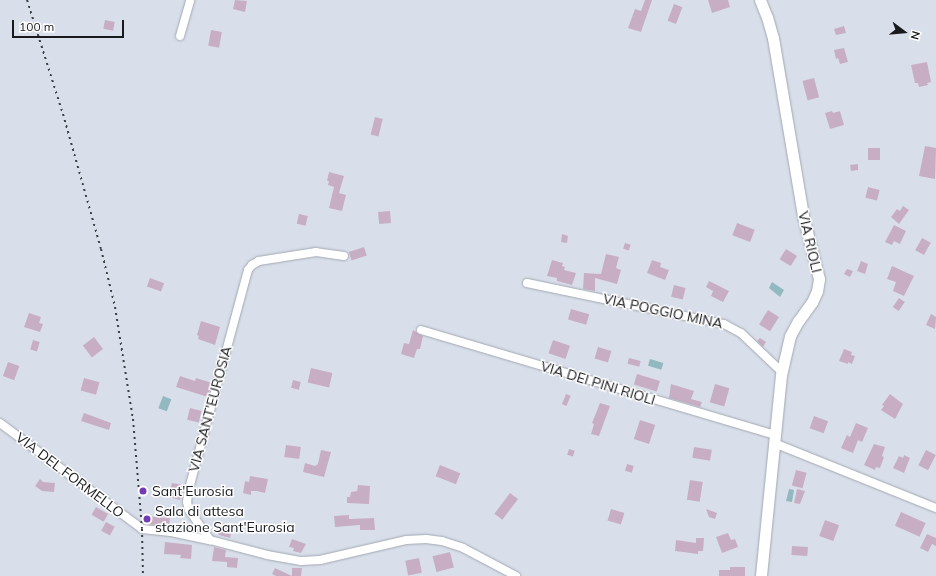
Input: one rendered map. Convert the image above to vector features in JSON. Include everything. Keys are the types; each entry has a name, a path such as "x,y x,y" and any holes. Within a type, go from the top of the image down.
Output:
{"main road":[{"name":"VIA RIOLI","path":"760,0 773,38 803,216 818,276 815,295 790,336 782,372 761,576"}],"street":[{"path":"180,36 190,0"},
{"name":"VIA SANT'EUROSIA","path":"210,540 189,510 187,494 247,272 252,265 260,261 316,252 344,256"},
{"name":"VIA POGGIO MINA","path":"527,283 724,324 741,333 782,372"},
{"name":"VIA DEI PINI RIOLI","path":"421,330 774,439 936,508"},
{"name":"VIA DEL FORMELLO","path":"0,423 142,529 171,532 210,540"},
{"path":"210,540 267,556 310,561 334,558 406,540 429,539 463,548 516,576"}],"water":[{"path":"772,282 784,290 780,297 769,288"},
{"path":"650,359 663,363 661,370 648,366"},
{"path":"163,396 171,399 167,411 158,408"},
{"path":"789,489 794,490 792,502 786,501"}],"building":[{"path":"235,0 247,1 245,12 233,9"},
{"path":"645,0 652,0 641,32 628,28 635,9 641,11"},
{"path":"708,0 728,0 730,7 712,13"},
{"path":"674,4 682,7 676,24 668,21"},
{"path":"105,20 115,22 113,31 103,29"},
{"path":"844,26 846,33 836,35 834,29"},
{"path":"211,30 222,32 219,48 208,46"},
{"path":"844,48 848,62 840,64 838,58 836,59 834,50"},
{"path":"927,62 931,82 927,83 928,85 919,87 918,83 915,83 911,65"},
{"path":"814,78 819,97 808,100 802,81"},
{"path":"832,111 833,113 840,111 844,125 830,129 825,113"},
{"path":"375,117 383,119 378,136 371,134"},
{"path":"925,146 936,148 935,179 919,176"},
{"path":"868,148 880,148 880,160 868,160"},
{"path":"858,164 858,170 851,171 850,165"},
{"path":"329,172 344,176 339,193 346,195 342,211 329,208 334,187 328,185 329,181 327,181"},
{"path":"868,187 880,190 877,201 865,198"},
{"path":"903,206 909,210 899,224 891,217 897,209 900,211"},
{"path":"390,211 391,223 379,224 378,212"},
{"path":"299,214 308,216 306,226 297,224"},
{"path":"737,223 755,230 750,242 732,235"},
{"path":"894,225 906,231 900,244 894,241 892,245 885,242"},
{"path":"562,234 568,236 567,243 561,242"},
{"path":"922,238 931,243 924,255 915,250"},
{"path":"625,243 631,245 629,251 623,249"},
{"path":"364,247 367,256 352,261 349,252"},
{"path":"786,249 797,256 791,266 780,259"},
{"path":"606,254 619,257 616,268 621,270 617,284 595,278 595,291 583,289 584,273 601,274"},
{"path":"552,260 563,263 562,266 565,267 564,270 576,273 572,285 557,281 557,278 547,276"},
{"path":"652,260 661,263 660,267 669,270 665,280 647,273"},
{"path":"861,261 868,264 865,274 857,271"},
{"path":"892,266 914,276 904,296 893,291 896,282 887,279"},
{"path":"847,269 853,271 850,277 844,274"},
{"path":"150,278 164,283 161,292 147,286"},
{"path":"709,281 729,291 723,302 711,296 713,291 706,287"},
{"path":"674,285 686,288 683,300 671,297"},
{"path":"899,298 905,302 899,311 893,307"},
{"path":"571,309 589,314 586,325 568,320"},
{"path":"768,310 779,317 770,331 759,324"},
{"path":"29,313 41,317 39,323 43,324 40,332 24,327"},
{"path":"931,314 936,317 935,329 926,325"},
{"path":"201,321 220,327 215,345 198,339 199,336 197,335"},
{"path":"413,330 423,336 420,349 417,349 414,358 401,354 404,343 409,344"},
{"path":"94,337 103,349 92,357 83,345"},
{"path":"760,338 766,342 763,347 757,341"},
{"path":"33,340 40,342 37,352 30,350"},
{"path":"553,340 570,346 565,359 548,353"},
{"path":"598,347 611,351 608,363 594,358"},
{"path":"844,349 852,352 851,355 855,356 852,364 839,361"},
{"path":"629,358 641,361 639,367 628,364"},
{"path":"8,362 19,366 14,380 3,376"},
{"path":"311,368 332,373 329,388 308,383"},
{"path":"637,374 660,381 657,392 634,385"},
{"path":"180,376 195,381 196,378 212,383 208,397 176,387"},
{"path":"84,378 99,382 96,395 81,391"},
{"path":"293,380 301,382 299,390 291,388"},
{"path":"671,384 694,391 691,399 702,402 700,407 669,398"},
{"path":"715,384 729,388 724,406 710,402"},
{"path":"566,394 571,396 567,406 562,404"},
{"path":"890,394 903,404 895,419 881,410 884,406 882,405"},
{"path":"600,403 610,406 599,436 591,434 594,424 592,423"},
{"path":"190,408 202,411 199,423 187,420"},
{"path":"84,413 111,423 109,430 81,421"},
{"path":"814,416 828,421 824,433 810,428"},
{"path":"640,420 655,425 649,444 634,439"},
{"path":"856,423 868,428 862,442 858,440 853,453 841,448 847,435 850,437"},
{"path":"874,444 885,447 882,456 884,457 880,468 876,467 875,470 864,465"},
{"path":"286,445 301,447 299,459 284,457"},
{"path":"694,447 712,450 710,461 692,458"},
{"path":"569,449 575,451 573,457 567,455"},
{"path":"321,450 331,452 324,477 303,472 305,463 315,466 318,464"},
{"path":"926,450 936,455 928,470 918,465"},
{"path":"904,455 910,458 904,473 893,468 899,456 903,458"},
{"path":"627,464 634,466 632,473 625,471"},
{"path":"440,465 460,473 456,484 436,476"},
{"path":"796,470 807,473 802,488 792,485"},
{"path":"250,476 268,479 265,493 251,491 251,495 243,493 245,481 249,482"},
{"path":"40,479 43,482 55,483 54,492 42,491 35,486"},
{"path":"690,480 703,482 700,502 687,500"},
{"path":"172,483 183,485 180,500 168,497"},
{"path":"358,485 370,486 369,504 347,503 347,497 350,497 351,492 357,491"},
{"path":"797,489 805,491 800,504 794,503"},
{"path":"510,493 518,499 502,520 494,514"},
{"path":"96,507 108,514 104,522 92,515"},
{"path":"611,509 624,513 621,525 607,520"},
{"path":"706,509 717,513 715,519 709,517"},
{"path":"901,512 926,523 920,537 895,526"},
{"path":"349,515 349,519 374,518 375,530 360,530 360,525 335,527 334,516"},
{"path":"145,516 170,518 169,526 144,524"},
{"path":"825,520 839,525 833,541 819,536"},
{"path":"106,522 115,527 110,536 101,531"},
{"path":"221,523 233,526 230,538 219,535 215,530 216,525 220,526"},
{"path":"728,533 731,540 735,539 738,547 722,553 716,537"},
{"path":"927,534 936,538 936,546 932,544 928,552 920,548"},
{"path":"696,538 704,538 703,551 698,551 698,554 675,551 676,540 696,543"},
{"path":"292,539 306,544 301,553 293,551 294,548 289,547"},
{"path":"165,542 192,545 191,559 180,558 181,555 164,554"},
{"path":"792,546 808,547 807,556 791,555"},
{"path":"214,547 226,550 225,557 238,558 237,568 227,567 227,562 212,561"},
{"path":"450,552 454,568 436,572 433,556"},
{"path":"419,558 422,573 408,575 405,561"},
{"path":"730,567 745,567 745,576 719,576 719,570 730,570"},
{"path":"275,568 292,576 276,576 272,574"},
{"path":"292,568 302,568 301,576 292,576"}],"railway":[{"path":"27,0 63,114 101,249 115,307 133,419 142,529 143,576"}],"place":[{"name":"Sant'Eurosia","path":"143,491"},
{"name":"Sala di attesa stazione Sant'Eurosia","path":"147,519"}]}
